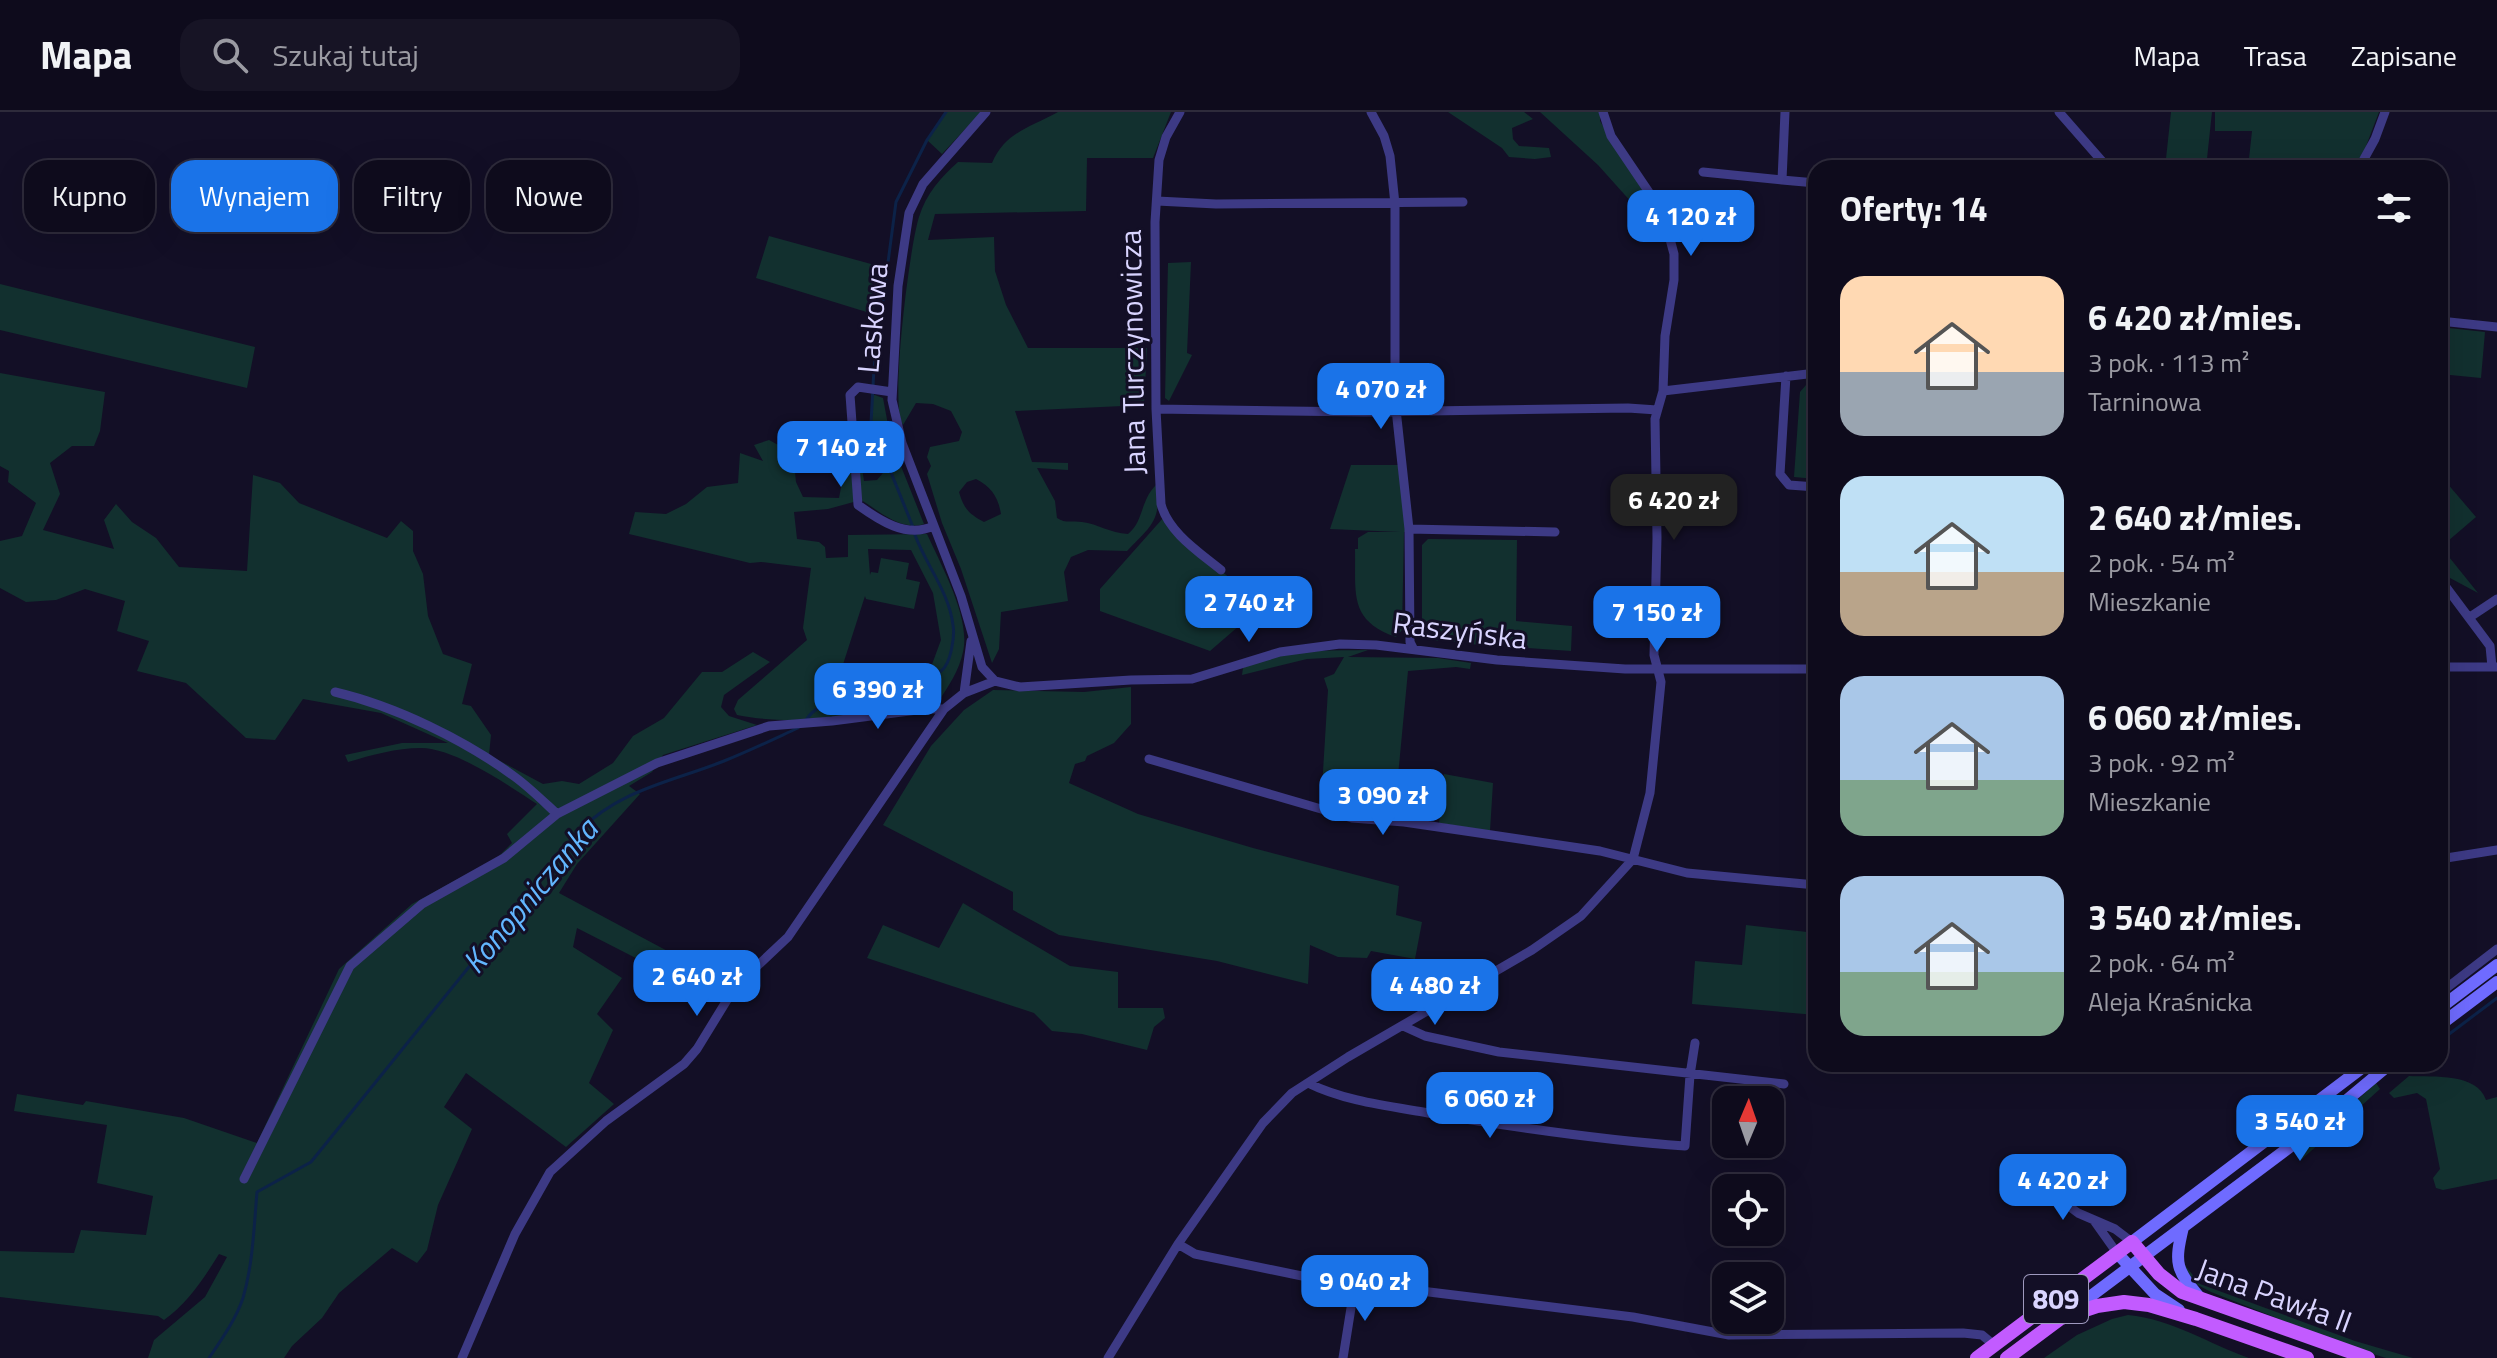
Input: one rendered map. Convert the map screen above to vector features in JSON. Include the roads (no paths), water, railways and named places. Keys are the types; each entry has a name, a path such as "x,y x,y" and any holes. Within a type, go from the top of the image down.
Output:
{"main road":[{"path":"2448,1002 2497,965"},
{"path":"2448,1019 2497,982"},
{"name":"809","path":"1977,1358 2356,1072"},
{"name":"809","path":"2007,1358 2299,1140 2380,1072"},
{"path":"2183,1227 2177,1256 2179,1268 2183,1278 2202,1300"},
{"name":"Jana Pawła II","path":"2132,1242 2168,1282 2202,1300 2368,1358"},
{"name":"Jana Pawła II","path":"2117,1253 2155,1294 2196,1319 2307,1358"},
{"path":"2061,1318 2097,1306 2124,1302 2196,1319"}],"street":[{"name":"Laskowa","path":"986,112 923,184 909,213 898,286 892,392 898,432 958,588 985,672 995,681"},
{"name":"Jana Turczynowicza","path":"1180,112 1166,137 1159,160 1157,201 1156,409 1161,504 1164,517 1181,536 1221,570"},
{"path":"1371,112 1384,136 1390,156 1395,204 1395,411 1409,529 1410,642 1413,648"},
{"path":"1108,1358 1178,1244 1263,1123 1292,1093 1532,950 1571,923 1633,859 1651,782 1661,682 1654,655 1657,538 1655,419 1663,391 1665,336 1674,280 1674,254 1663,213 1611,136 1603,112"},
{"path":"1782,180 1785,112"},
{"path":"2059,112 2101,160"},
{"path":"2363,160 2385,112"},
{"path":"1703,172 1808,182"},
{"path":"1157,201 1463,202"},
{"path":"2448,322 2497,327"},
{"path":"1663,391 1808,374"},
{"path":"1786,376 1780,474 1789,485 1808,486"},
{"path":"892,392 858,387 850,395 858,505 879,520 908,531 933,526"},
{"path":"1156,409 1657,410"},
{"path":"1409,529 1555,532"},
{"path":"2448,589 2490,646 2495,667 2448,667"},
{"path":"2470,617 2497,599"},
{"name":"Laskowa","path":"964,693 972,637"},
{"name":"Raszyńska","path":"462,1358 515,1234 550,1172 606,1121 680,1067 697,1049 735,987 788,937 944,709 964,693 995,681 1020,687 1192,679 1296,649 1340,644 1413,648 1497,660 1659,670 1808,669"},
{"path":"335,692 372,701 460,742 516,777 557,814"},
{"path":"244,1179 350,966 422,904 504,858 557,814 657,763 769,726 944,709"},
{"path":"1149,759 1352,818 1404,822 1622,855 1687,873 1808,884"},
{"path":"2448,858 2497,850"},
{"path":"2448,987 2497,949"},
{"path":"1403,1026 1425,1036 1499,1052 1784,1084"},
{"path":"1308,1083 1323,1091 1458,1118 1685,1146 1695,1043"},
{"path":"2050,1192 2078,1213 2115,1229 2132,1242"},
{"path":"2095,1222 2117,1253"},
{"path":"1178,1244 1195,1254 1307,1277 1633,1317 1729,1335 1963,1333 1982,1335 1994,1345"},
{"path":"1343,1358 1355,1283"}],"waterway":[{"name":"Konopniczanka","path":"913,527 871,423 874,368 896,202 927,140 946,112"},
{"name":"Konopniczanka","path":"806,720 835,699 877,686 932,676 944,667 953,643 951,613 915,535"},
{"name":"Konopniczanka","path":"209,1358 233,1321 243,1298 251,1258 257,1192 311,1162 579,831 629,796 724,761 798,728"},
{"path":"2448,1035 2497,998"}]}
